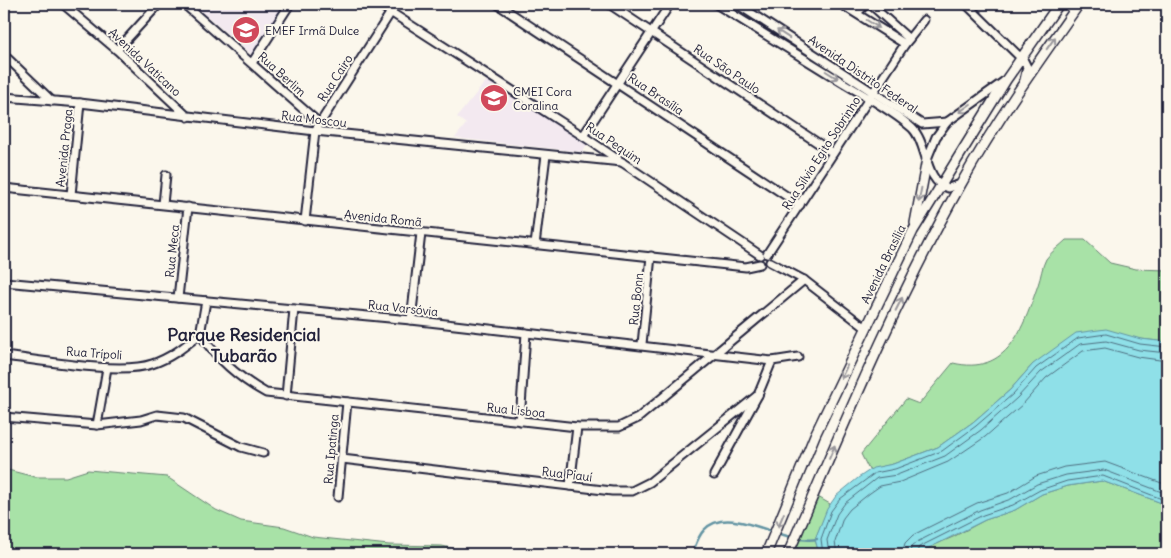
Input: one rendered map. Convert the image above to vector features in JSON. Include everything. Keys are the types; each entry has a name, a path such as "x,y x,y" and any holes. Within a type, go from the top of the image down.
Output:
{"street":[{"name":"Avenida Vaticano","path":"63,4 117,50 188,117"},
{"path":"117,50 159,4"},
{"name":"Rua Berlim","path":"184,4 319,123"},
{"path":"252,63 290,4"},
{"name":"Rua Pequim","path":"378,4 804,280 866,328"},
{"name":"Rua Brasília","path":"498,4 800,205"},
{"name":"Rua São Paulo","path":"609,4 833,153"},
{"path":"583,136 670,4"},
{"name":"Avenida Distrito Federal","path":"716,4 916,122 928,126 947,122"},
{"name":"Avenida Distrito Federal","path":"737,4 871,96 912,128 920,140 940,184"},
{"path":"841,4 907,42"},
{"path":"852,4 857,14"},
{"path":"857,14 866,4"},
{"path":"870,4 907,42"},
{"path":"966,4 1021,57 1027,67 1023,82"},
{"name":"Avenida Brasília","path":"768,551 815,435 913,231 940,184 1006,80 1059,4"},
{"path":"788,554 867,370 961,184 1023,82 1079,4"},
{"name":"Rua Cairo","path":"304,221 315,131 390,12"},
{"name":"Rua Sílvio Egito Sobrinho","path":"766,257 907,42 924,20"},
{"path":"4,55 52,101"},
{"path":"913,231 927,159 936,137 947,122 1006,80"},
{"name":"Rua Moscou","path":"4,97 80,103 315,131 622,162"},
{"name":"Avenida Praga","path":"71,195 80,103"},
{"path":"535,245 546,155"},
{"path":"163,204 166,175"},
{"path":"940,184 948,188 961,184"},
{"name":"Avenida Romã","path":"4,188 746,266 760,264 758,259 766,257"},
{"name":"Rua Meca","path":"178,298 188,207"},
{"path":"411,320 421,233"},
{"name":"Rua Bonn","path":"642,344 651,256"},
{"name":"Rua Lisboa","path":"200,334 226,365 244,380 266,393 520,422 610,428 631,422 717,354 804,280"},
{"name":"Rua Varsóvia","path":"4,282 411,320 642,344 772,361 798,357"},
{"path":"200,334 206,301"},
{"path":"286,396 294,309"},
{"path":"520,422 526,333"},
{"name":"Rua Trípoli","path":"4,356 107,368 150,365 172,356 200,334"},
{"path":"714,475 758,395 772,361"},
{"path":"97,425 107,368"},
{"name":"Rua Piauí","path":"342,459 612,491 638,490 713,433 758,395"},
{"name":"Rua Ipatinga","path":"338,497 347,402"},
{"path":"4,417 97,425 141,420 157,415 184,418 241,447 263,453"},
{"path":"570,486 577,427"}],"shaded area":[{"name":"EMEF Irmã Dulce","path":"193,4 285,4 252,55"},
{"name":"CMEI Cora Coralina","path":"487,80 587,145 583,152 455,138 466,124 457,117"}],"green space":[{"path":"1066,240 1085,240 1110,263 1136,269 1167,270 1167,342 1141,339 1033,364 1010,390 973,422 938,447 893,464 869,470 861,454 906,399 919,404 953,363 972,365 987,362 1000,355 1010,345 1026,317 1046,259"},
{"path":"4,469 35,477 66,477 88,470 167,477 216,510 241,521 284,527 313,537 389,545 442,546 476,554 4,554"},
{"path":"1102,481 1159,502 1167,508 1167,554 913,554 953,537 985,520 1015,510 1042,494 1068,486"},
{"path":"818,497 830,504 815,539 819,554 794,554"}],"water":[{"path":"1106,329 1141,339 1167,342 1167,508 1159,502 1102,481 1068,486 1042,494 1015,510 985,520 921,552 912,554 819,554 815,539 827,509 836,496 858,478 873,468 893,464 938,447 973,422 1010,390 1033,364 1076,333"}],"waterway":[{"path":"692,554 698,538 704,530 715,523 728,521 742,522 789,537 817,539"}],"place":[{"name":"EMEF Irmã Dulce","path":"246,30"},
{"name":"CMEI Cora Coralina","path":"494,98"}],"district":[{"name":"Parque Residencial Tubarão","path":"244,344"}]}
